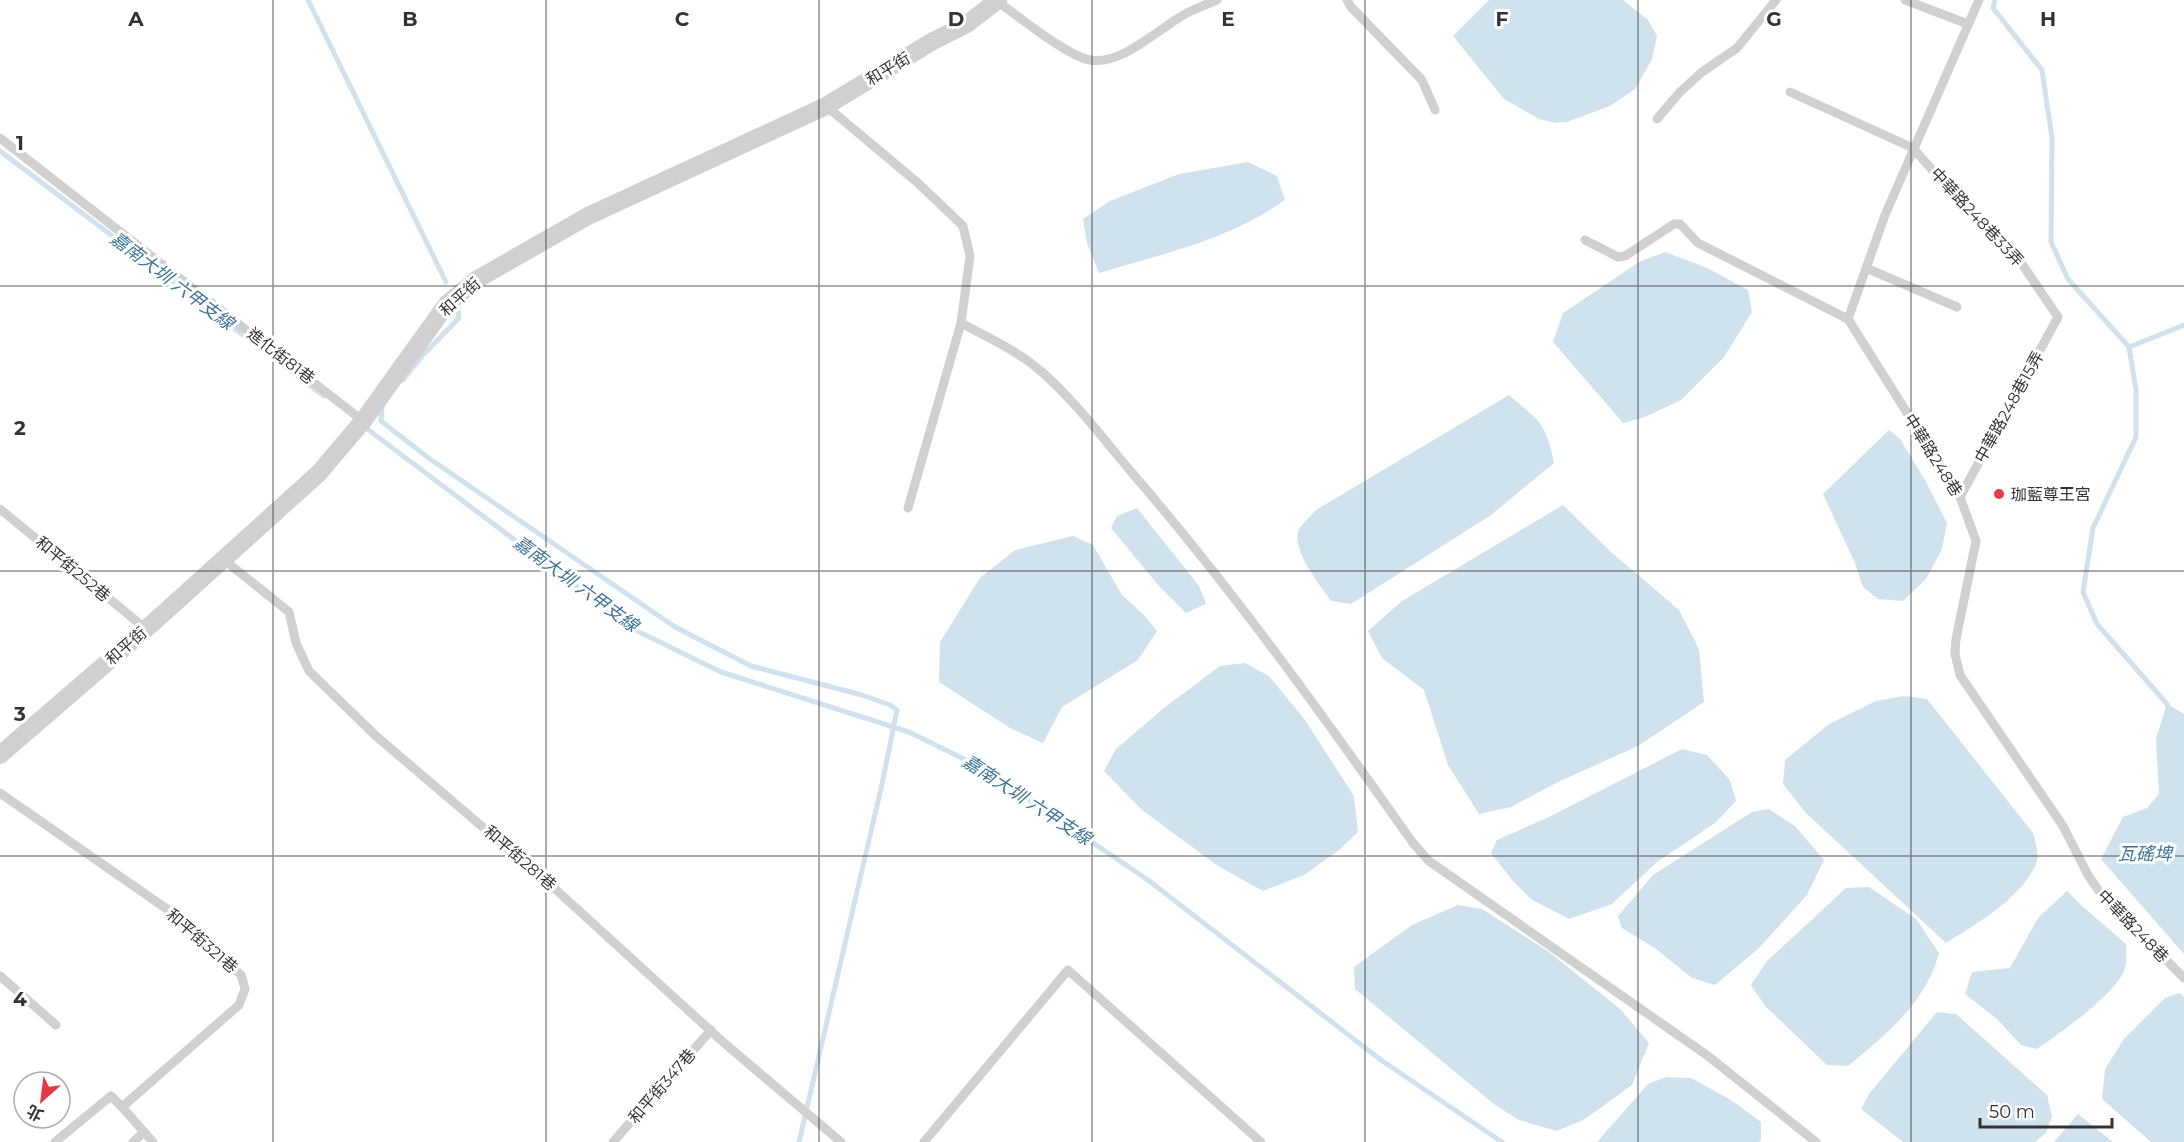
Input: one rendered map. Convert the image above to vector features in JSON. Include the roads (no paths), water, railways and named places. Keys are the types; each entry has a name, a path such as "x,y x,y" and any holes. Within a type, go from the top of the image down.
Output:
{"street":[{"name":"和平街","path":"0,754 146,630 310,482 363,421 447,304 476,280 588,216 826,106 933,41 967,24 997,1"}],"lane":[{"path":"997,1 1068,51 1090,60 1104,60 1126,52 1186,13 1217,0"},
{"path":"1347,0 1351,7 1422,80 1435,110"},
{"path":"1657,119 1680,92 1702,72 1737,48 1776,0"},
{"path":"1905,0 1968,24"},
{"path":"1585,240 1618,258 1625,256 1674,224 1680,224 1698,243 1848,319 1885,214 1979,0"},
{"path":"1790,92 1913,147"},
{"path":"826,106 918,183 963,226 970,256 961,323 908,508"},
{"name":"進化街81巷","path":"0,138 363,421"},
{"name":"中華路248巷33弄","path":"1913,147 1954,195 2020,261 2058,317"},
{"path":"1866,268 1957,307"},
{"name":"中華路248巷15弄","path":"1960,496 2058,317"},
{"name":"中華路248巷","path":"1848,319 1960,496 1976,541 1956,639 1955,654 1960,675 2064,826 2088,875 2101,894 2184,978"},
{"path":"961,323 1016,353 1043,373 1179,526 1264,638 1413,843 1429,861 1708,1056 1816,1142"},
{"name":"和平街252巷","path":"0,509 146,630"},
{"name":"和平街281巷","path":"223,559 289,612 296,643 309,671 376,736 553,886 711,1030 841,1142"},
{"name":"和平街321巷","path":"0,793 174,914 241,975 245,989 239,1005 122,1107"},
{"path":"924,1142 1068,970 1260,1142"},
{"path":"0,976 56,1026"},
{"name":"和平街347巷","path":"613,1142 711,1030"},
{"path":"54,1142 111,1096 153,1142"},
{"path":"133,1142 144,1132"}],"water":[{"path":"1489,0 1623,0 1648,20 1657,36 1652,59 1635,89 1610,106 1567,122 1555,123 1539,119 1504,99 1453,36"},
{"path":"1248,162 1277,176 1285,200 1264,214 1219,235 1099,273 1087,243 1083,219 1110,201 1179,174"},
{"path":"1665,252 1707,268 1748,290 1752,312 1724,357 1681,400 1645,417 1623,423 1553,342 1563,313 1639,262"},
{"path":"1509,395 1540,423 1548,439 1554,463 1491,515 1351,604 1331,601 1303,558 1298,532 1303,524 1316,510"},
{"path":"1889,430 1900,439 1947,523 1942,549 1926,579 1903,601 1878,599 1863,587 1855,563 1823,494"},
{"path":"1563,505 1611,552 1679,610 1699,649 1704,702 1638,746 1558,782 1511,807 1479,814 1448,765 1424,690 1382,658 1368,631 1402,601"},
{"path":"1137,508 1199,586 1206,604 1186,613 1159,586 1111,528 1117,516"},
{"path":"1073,536 1093,545 1122,595 1143,614 1157,631 1138,660 1062,707 1043,743 1010,728 939,682 940,642 980,578 1015,550"},
{"path":"1245,663 1269,676 1305,720 1354,796 1358,832 1339,850 1304,875 1263,891 1218,866 1142,810 1104,771 1116,749 1164,708 1220,666"},
{"path":"1904,696 1927,699 2033,833 2038,855 2031,874 2011,897 1946,943 1806,813 1783,784 1785,760 1829,724 1876,701"},
{"name":"瓦磘埤","path":"2167,704 2184,714 2184,954 2101,859 2123,817 2147,808 2159,794 2156,739"},
{"path":"1682,749 1707,755 1730,780 1736,801 1715,823 1657,862 1612,904 1569,919 1531,899 1491,853 1497,840 1547,818"},
{"path":"1769,809 1795,826 1824,860 1807,895 1759,948 1715,985 1692,978 1656,949 1622,928 1618,916 1653,875 1752,812"},
{"path":"1869,887 1916,919 1939,953 1922,992 1893,1027 1848,1066 1827,1065 1765,1006 1751,985 1766,962 1846,888"},
{"path":"2067,891 2126,944 2126,965 2120,978 2100,1001 2037,1049 2021,1045 1997,1019 1965,994 1972,972 2010,968 2038,918"},
{"path":"1458,905 1482,909 1549,952 1621,1010 1649,1043 1632,1085 1585,1119 1557,1131 1519,1120 1495,1105 1355,989 1354,967 1412,925"},
{"path":"2179,993 2184,997 2184,1142 2151,1142 2102,1099 2105,1069 2124,1039 2165,998"},
{"path":"1937,1012 1956,1014 2047,1095 2052,1117 2046,1133 2035,1142 1903,1142 1861,1109 1869,1094"},
{"path":"1666,1077 1691,1078 1731,1100 1761,1122 1761,1140 1759,1142 1597,1142 1648,1084"},
{"path":"2078,1114 2113,1142 2054,1142"}],"waterway":[{"path":"308,0 446,282"},
{"path":"1995,0 1993,8 2042,70 2052,138 2051,242 2068,279 2129,347 2136,390 2136,437 2093,528 2083,592 2097,624 2167,704 2168,709"},
{"name":"嘉南大圳 六甲支線","path":"0,151 324,396"},
{"path":"403,380 423,355 459,318 458,308"},
{"path":"2129,347 2184,325"},
{"path":"382,406 381,421 430,459 675,627 751,666 862,695 890,705 897,710 799,1142"},
{"name":"嘉南大圳 六甲支線","path":"366,428 633,629 721,672 909,732 984,769 1148,880 1381,1060 1502,1142"}],"place":[{"name":"珈藍尊王宮","path":"1999,494"}]}
